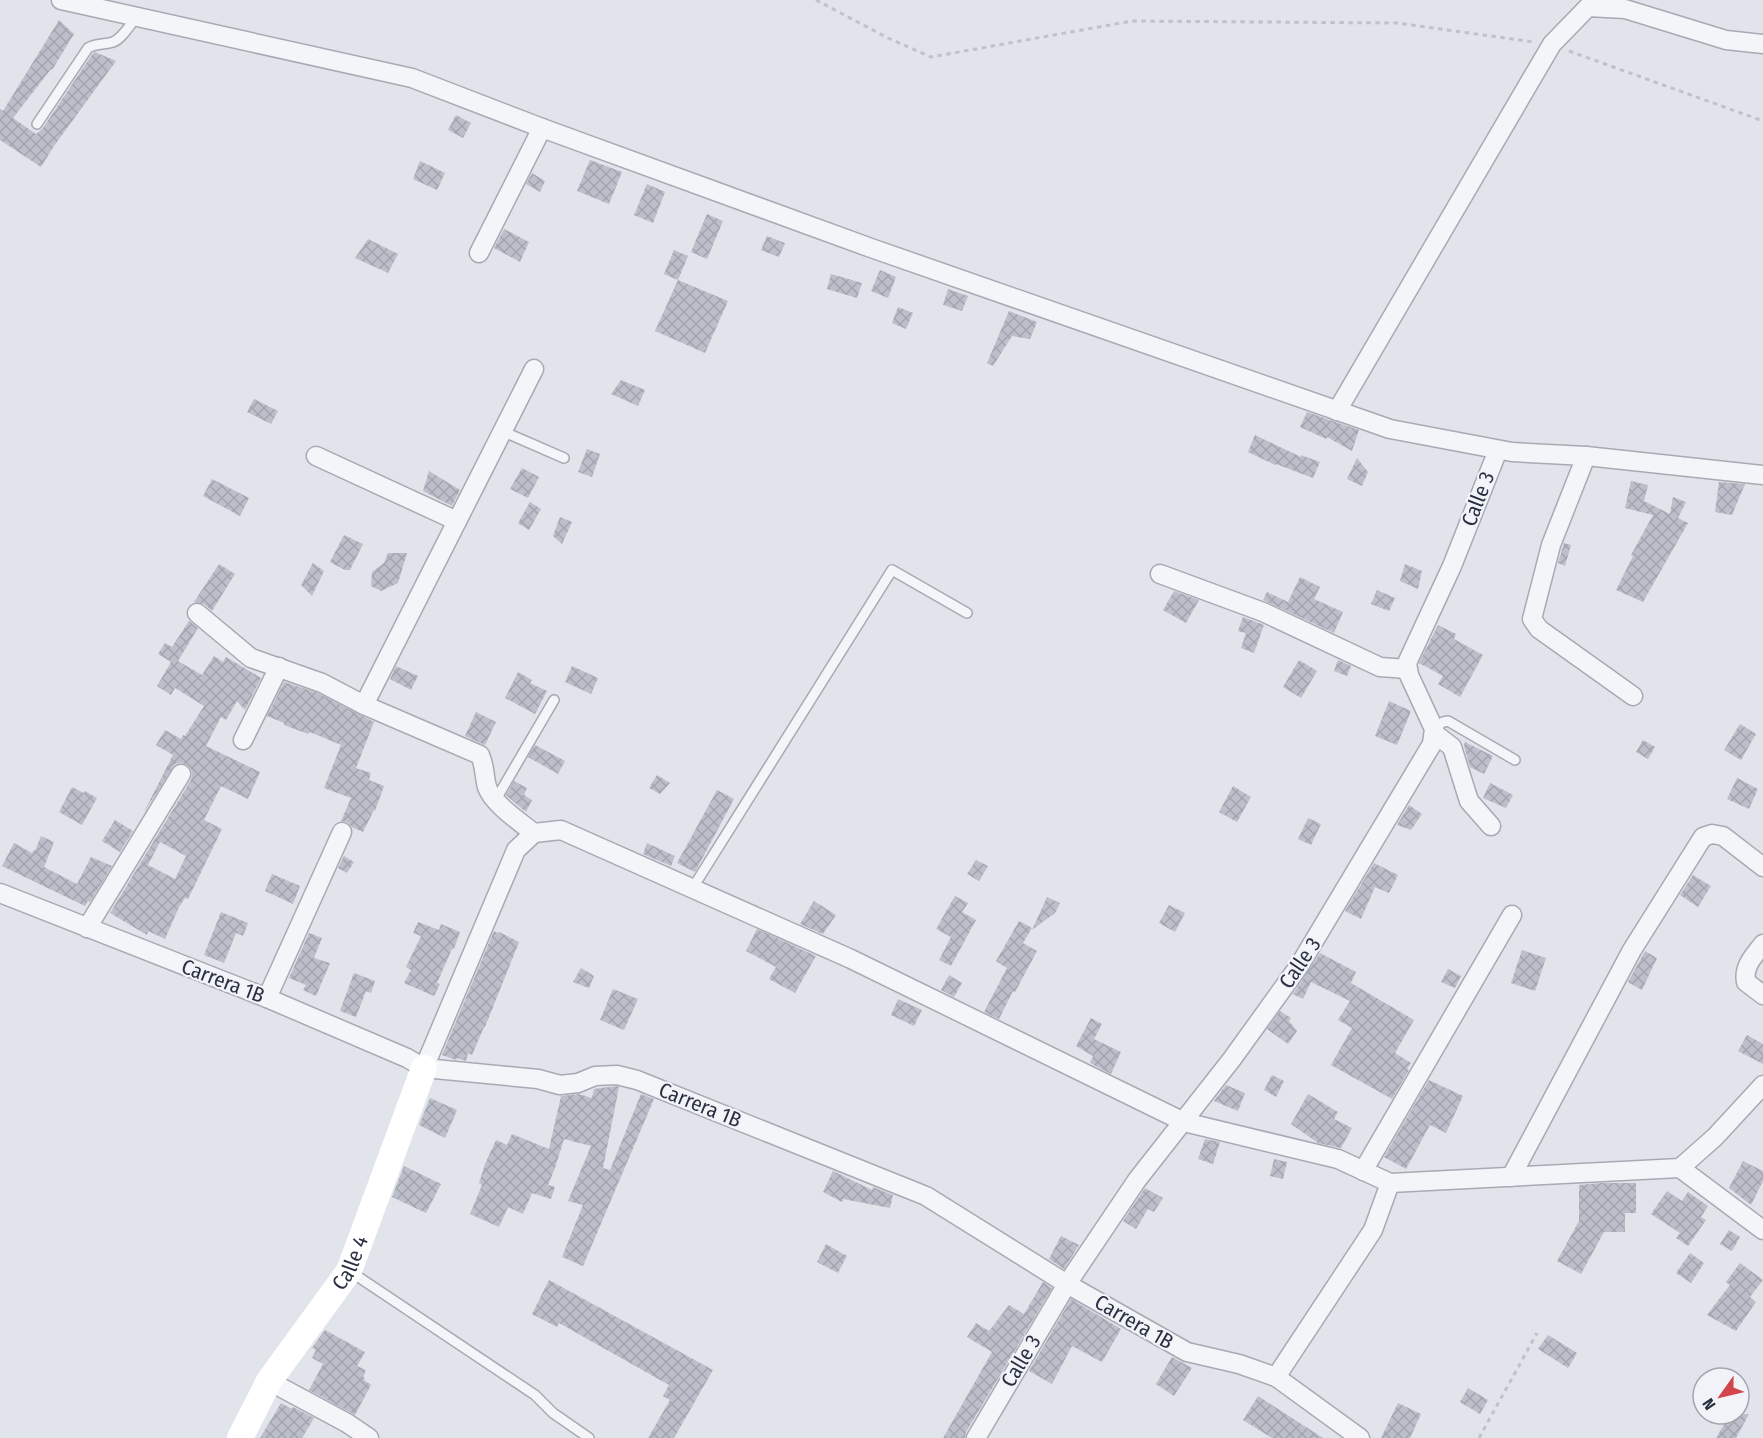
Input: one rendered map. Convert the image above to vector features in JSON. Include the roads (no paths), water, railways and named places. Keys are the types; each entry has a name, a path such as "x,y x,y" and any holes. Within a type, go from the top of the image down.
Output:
{"street":[{"path":"61,0 412,78 871,248 1390,429 1498,450 1586,456 1763,475"},
{"path":"1337,411 1552,44 1588,7 1624,9 1726,40 1763,44"},
{"path":"479,253 542,128"},
{"path":"364,705 534,369"},
{"name":"Calle 3","path":"1407,669 1407,663 1452,566 1498,450"},
{"path":"316,456 457,521"},
{"path":"1586,456 1551,545 1532,619 1539,629 1633,696"},
{"path":"1160,574 1263,612 1380,667 1407,669 1434,732 1452,747 1469,801 1491,826"},
{"path":"197,613 251,658 322,683 364,705 480,755 488,788 495,801 534,833"},
{"path":"243,740 279,667"},
{"name":"Calle 3","path":"976,1438 1067,1284 1137,1180 1184,1122 1299,966 1432,744 1434,732"},
{"path":"87,928 181,774"},
{"path":"424,1068 516,850 534,833 561,830 851,959 1184,1122 1338,1159 1390,1183 1680,1168 1715,1137 1763,1085"},
{"path":"267,998 342,832"},
{"path":"1511,1177 1632,950 1703,837 1712,834 1723,836 1763,867"},
{"name":"Carrera 1B","path":"0,893 267,998 407,1058 424,1068 538,1078 560,1085 578,1083 596,1076 617,1075 637,1080 926,1196 1067,1284 1187,1352 1239,1364 1276,1377 1360,1438"},
{"path":"1363,1171 1512,915"},
{"path":"1763,944 1748,965 1745,974 1746,982 1763,995"},
{"name":"Calle 4","path":"240,1438 268,1381 349,1271 424,1068"},
{"path":"1680,1168 1763,1230"},
{"path":"1276,1377 1373,1230 1390,1183"},
{"path":"268,1381 347,1423 369,1438"}],"lane":[{"path":"37,124 88,48 119,39 137,17"},
{"path":"502,431 564,458"},
{"path":"693,889 892,570 967,613"},
{"path":"495,801 554,700"},
{"path":"1434,732 1443,722 1448,721 1515,760"},
{"path":"349,1271 535,1395 554,1413 589,1438"}]}
